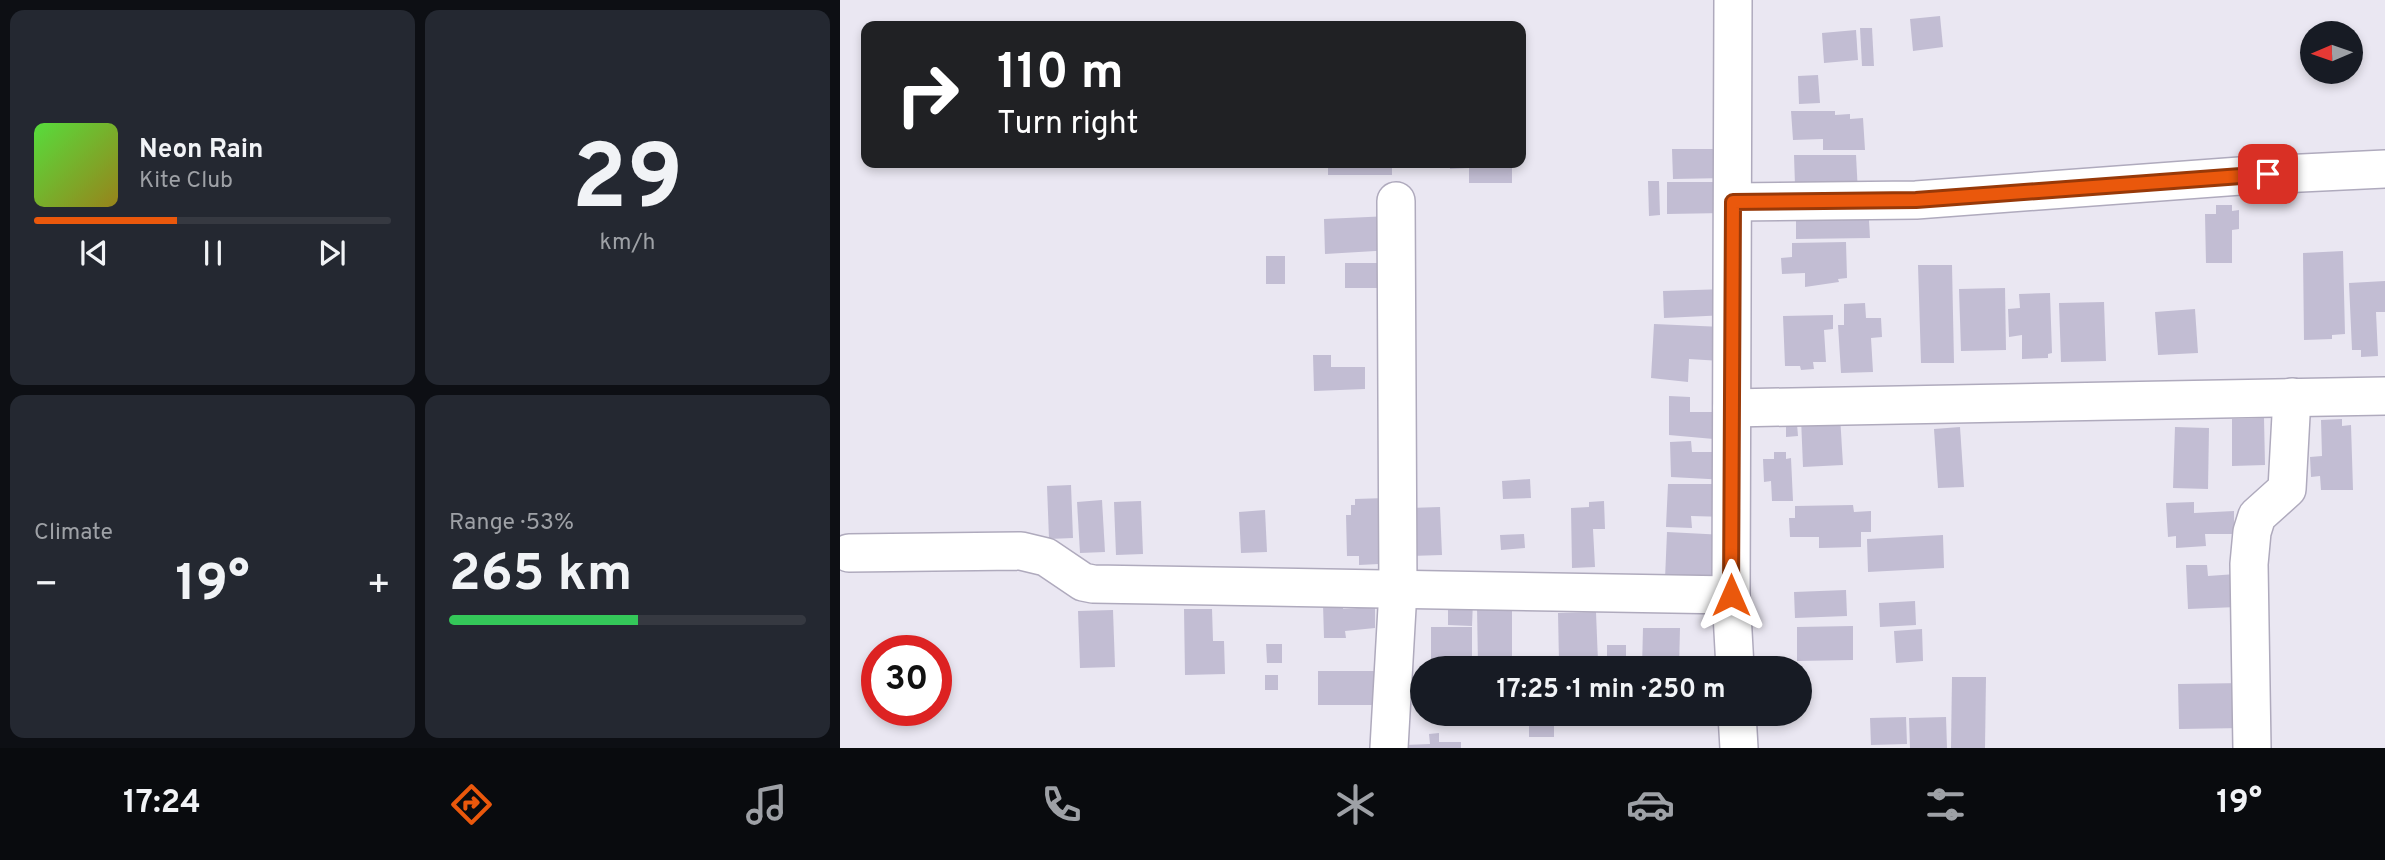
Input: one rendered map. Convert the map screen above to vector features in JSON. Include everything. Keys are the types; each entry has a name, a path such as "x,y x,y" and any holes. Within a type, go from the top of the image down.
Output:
{"street":[{"path":"1733,0 1731,595 1734,656"},
{"path":"1733,202 1916,200 2240,176 2385,169"},
{"path":"1389,748 1398,590 1396,201"},
{"path":"1732,408 2385,396"},
{"path":"2252,748 2249,564 2252,533 2257,516 2287,489 2292,397"},
{"path":"849,553 1021,551 1046,557 1083,582 1093,584 1731,595"},
{"path":"1738,726 1739,748"}],"building":[{"path":"1940,16 1943,47 1913,51 1910,19"},
{"path":"1860,28 1872,28 1874,66 1862,66"},
{"path":"1856,30 1858,60 1824,63 1822,33"},
{"path":"1818,75 1820,103 1799,104 1798,76"},
{"path":"1791,111 1835,111 1835,115 1850,114 1850,119 1863,118 1865,150 1823,150 1823,139 1793,140"},
{"path":"1672,149 1725,149 1726,178 1673,179"},
{"path":"1794,155 1856,155 1858,193 1795,185"},
{"path":"1328,168 1392,168 1392,175 1328,175"},
{"path":"1469,168 1512,168 1512,183 1469,183"},
{"path":"1648,181 1659,181 1660,215 1649,216"},
{"path":"1667,182 1724,182 1724,213 1667,214"},
{"path":"1868,203 1870,238 1796,239 1796,211"},
{"path":"2216,205 2232,205 2232,211 2239,210 2239,229 2232,230 2232,263 2206,263 2205,214 2216,214"},
{"path":"1390,216 1392,250 1325,254 1324,219"},
{"path":"1846,242 1847,278 1838,279 1839,282 1805,287 1805,273 1782,274 1781,258 1792,257 1792,243"},
{"path":"2343,251 2345,334 2332,335 2332,339 2304,340 2303,253"},
{"path":"1266,256 1285,256 1285,284 1266,284"},
{"path":"1345,263 1388,263 1388,288 1345,288"},
{"path":"1918,265 1952,265 1954,363 1921,363"},
{"path":"2385,281 2385,312 2376,312 2378,356 2361,357 2361,350 2352,350 2349,283"},
{"path":"2005,288 2006,350 1961,351 1959,289"},
{"path":"1726,289 1727,315 1664,318 1663,291"},
{"path":"2050,293 2052,353 2048,354 2048,358 2022,359 2022,335 2009,337 2008,309 2020,308 2019,294"},
{"path":"2104,302 2106,361 2061,362 2059,303"},
{"path":"1865,303 1866,318 1881,318 1882,337 1871,338 1873,372 1841,373 1838,325 1844,325 1844,304"},
{"path":"2195,309 2198,353 2158,355 2155,312"},
{"path":"1833,315 1833,329 1824,330 1826,362 1813,362 1814,369 1801,370 1800,366 1785,366 1783,316"},
{"path":"1654,324 1723,327 1721,361 1689,359 1688,382 1651,378"},
{"path":"1313,355 1331,355 1331,367 1365,367 1365,389 1314,391"},
{"path":"1669,396 1690,397 1690,412 1725,412 1725,440 1669,435"},
{"path":"1840,416 1843,465 1803,467 1801,418"},
{"path":"2264,418 2265,465 2232,466 2232,419"},
{"path":"2342,419 2342,426 2351,425 2353,490 2321,490 2320,476 2311,477 2310,457 2322,456 2321,420"},
{"path":"1797,424 1798,436 1786,437 1786,425"},
{"path":"1960,427 1964,487 1938,488 1934,429"},
{"path":"2175,427 2209,428 2208,489 2173,488"},
{"path":"1691,441 1692,452 1728,452 1727,480 1671,477 1670,442"},
{"path":"1774,452 1786,452 1786,459 1791,458 1793,501 1772,501 1771,481 1764,482 1763,459 1774,459"},
{"path":"1530,479 1531,498 1503,499 1502,481"},
{"path":"1668,484 1728,484 1727,517 1691,516 1692,528 1666,527"},
{"path":"1071,485 1073,538 1049,539 1047,486"},
{"path":"1386,498 1387,531 1378,532 1379,564 1359,565 1359,556 1347,556 1346,515 1351,515 1351,505 1355,505 1355,499"},
{"path":"1102,500 1105,552 1080,553 1077,502"},
{"path":"1141,501 1143,554 1116,555 1114,502"},
{"path":"1604,501 1605,529 1593,529 1595,567 1572,568 1571,508 1589,507 1589,502"},
{"path":"2194,502 2194,513 2234,511 2234,526 2238,526 2238,534 2205,534 2206,546 2176,548 2176,536 2168,537 2166,503"},
{"path":"1853,505 1854,512 1871,511 1871,532 1861,532 1861,547 1819,548 1819,537 1790,537 1789,518 1795,518 1795,506"},
{"path":"1440,507 1442,555 1410,556 1409,508"},
{"path":"1265,510 1267,552 1241,553 1239,512"},
{"path":"1667,532 1725,535 1722,582 1665,579"},
{"path":"1524,534 1525,548 1501,550 1500,535"},
{"path":"1943,535 1944,568 1868,572 1867,539"},
{"path":"2186,565 2207,565 2208,576 2236,574 2237,607 2188,609"},
{"path":"1846,590 1847,616 1795,618 1794,592"},
{"path":"1448,599 1473,600 1472,626 1448,625"},
{"path":"1915,601 1916,625 1880,627 1879,603"},
{"path":"1343,603 1343,609 1375,607 1375,628 1345,631 1346,638 1324,638 1323,604"},
{"path":"1477,606 1512,606 1512,656 1478,656"},
{"path":"1184,609 1212,609 1213,641 1224,641 1225,674 1185,675"},
{"path":"1113,610 1115,667 1080,668 1078,611"},
{"path":"1596,612 1598,656 1559,656 1558,613"},
{"path":"1853,626 1853,660 1812,661 1812,656 1797,656 1797,627"},
{"path":"1431,627 1472,627 1472,656 1431,656"},
{"path":"1643,628 1680,628 1679,656 1642,656"},
{"path":"1922,629 1923,661 1896,663 1894,631"},
{"path":"1266,644 1282,644 1282,663 1267,663"},
{"path":"1607,645 1626,645 1626,656 1607,656"},
{"path":"1318,671 1379,671 1380,705 1318,705"},
{"path":"1265,675 1278,675 1278,690 1265,690"},
{"path":"1952,677 1986,677 1985,748 1951,748"},
{"path":"2244,683 2245,728 2179,729 2178,684"},
{"path":"1906,717 1907,744 1871,745 1870,718"},
{"path":"1946,717 1947,748 1910,748 1909,718"},
{"path":"1529,726 1554,726 1554,737 1529,737"},
{"path":"1439,733 1439,742 1461,742 1461,748 1405,748 1405,745 1430,744 1429,734"}],"route":[{"path":"1731,595 1733,202 1916,200 2268,174"}]}
